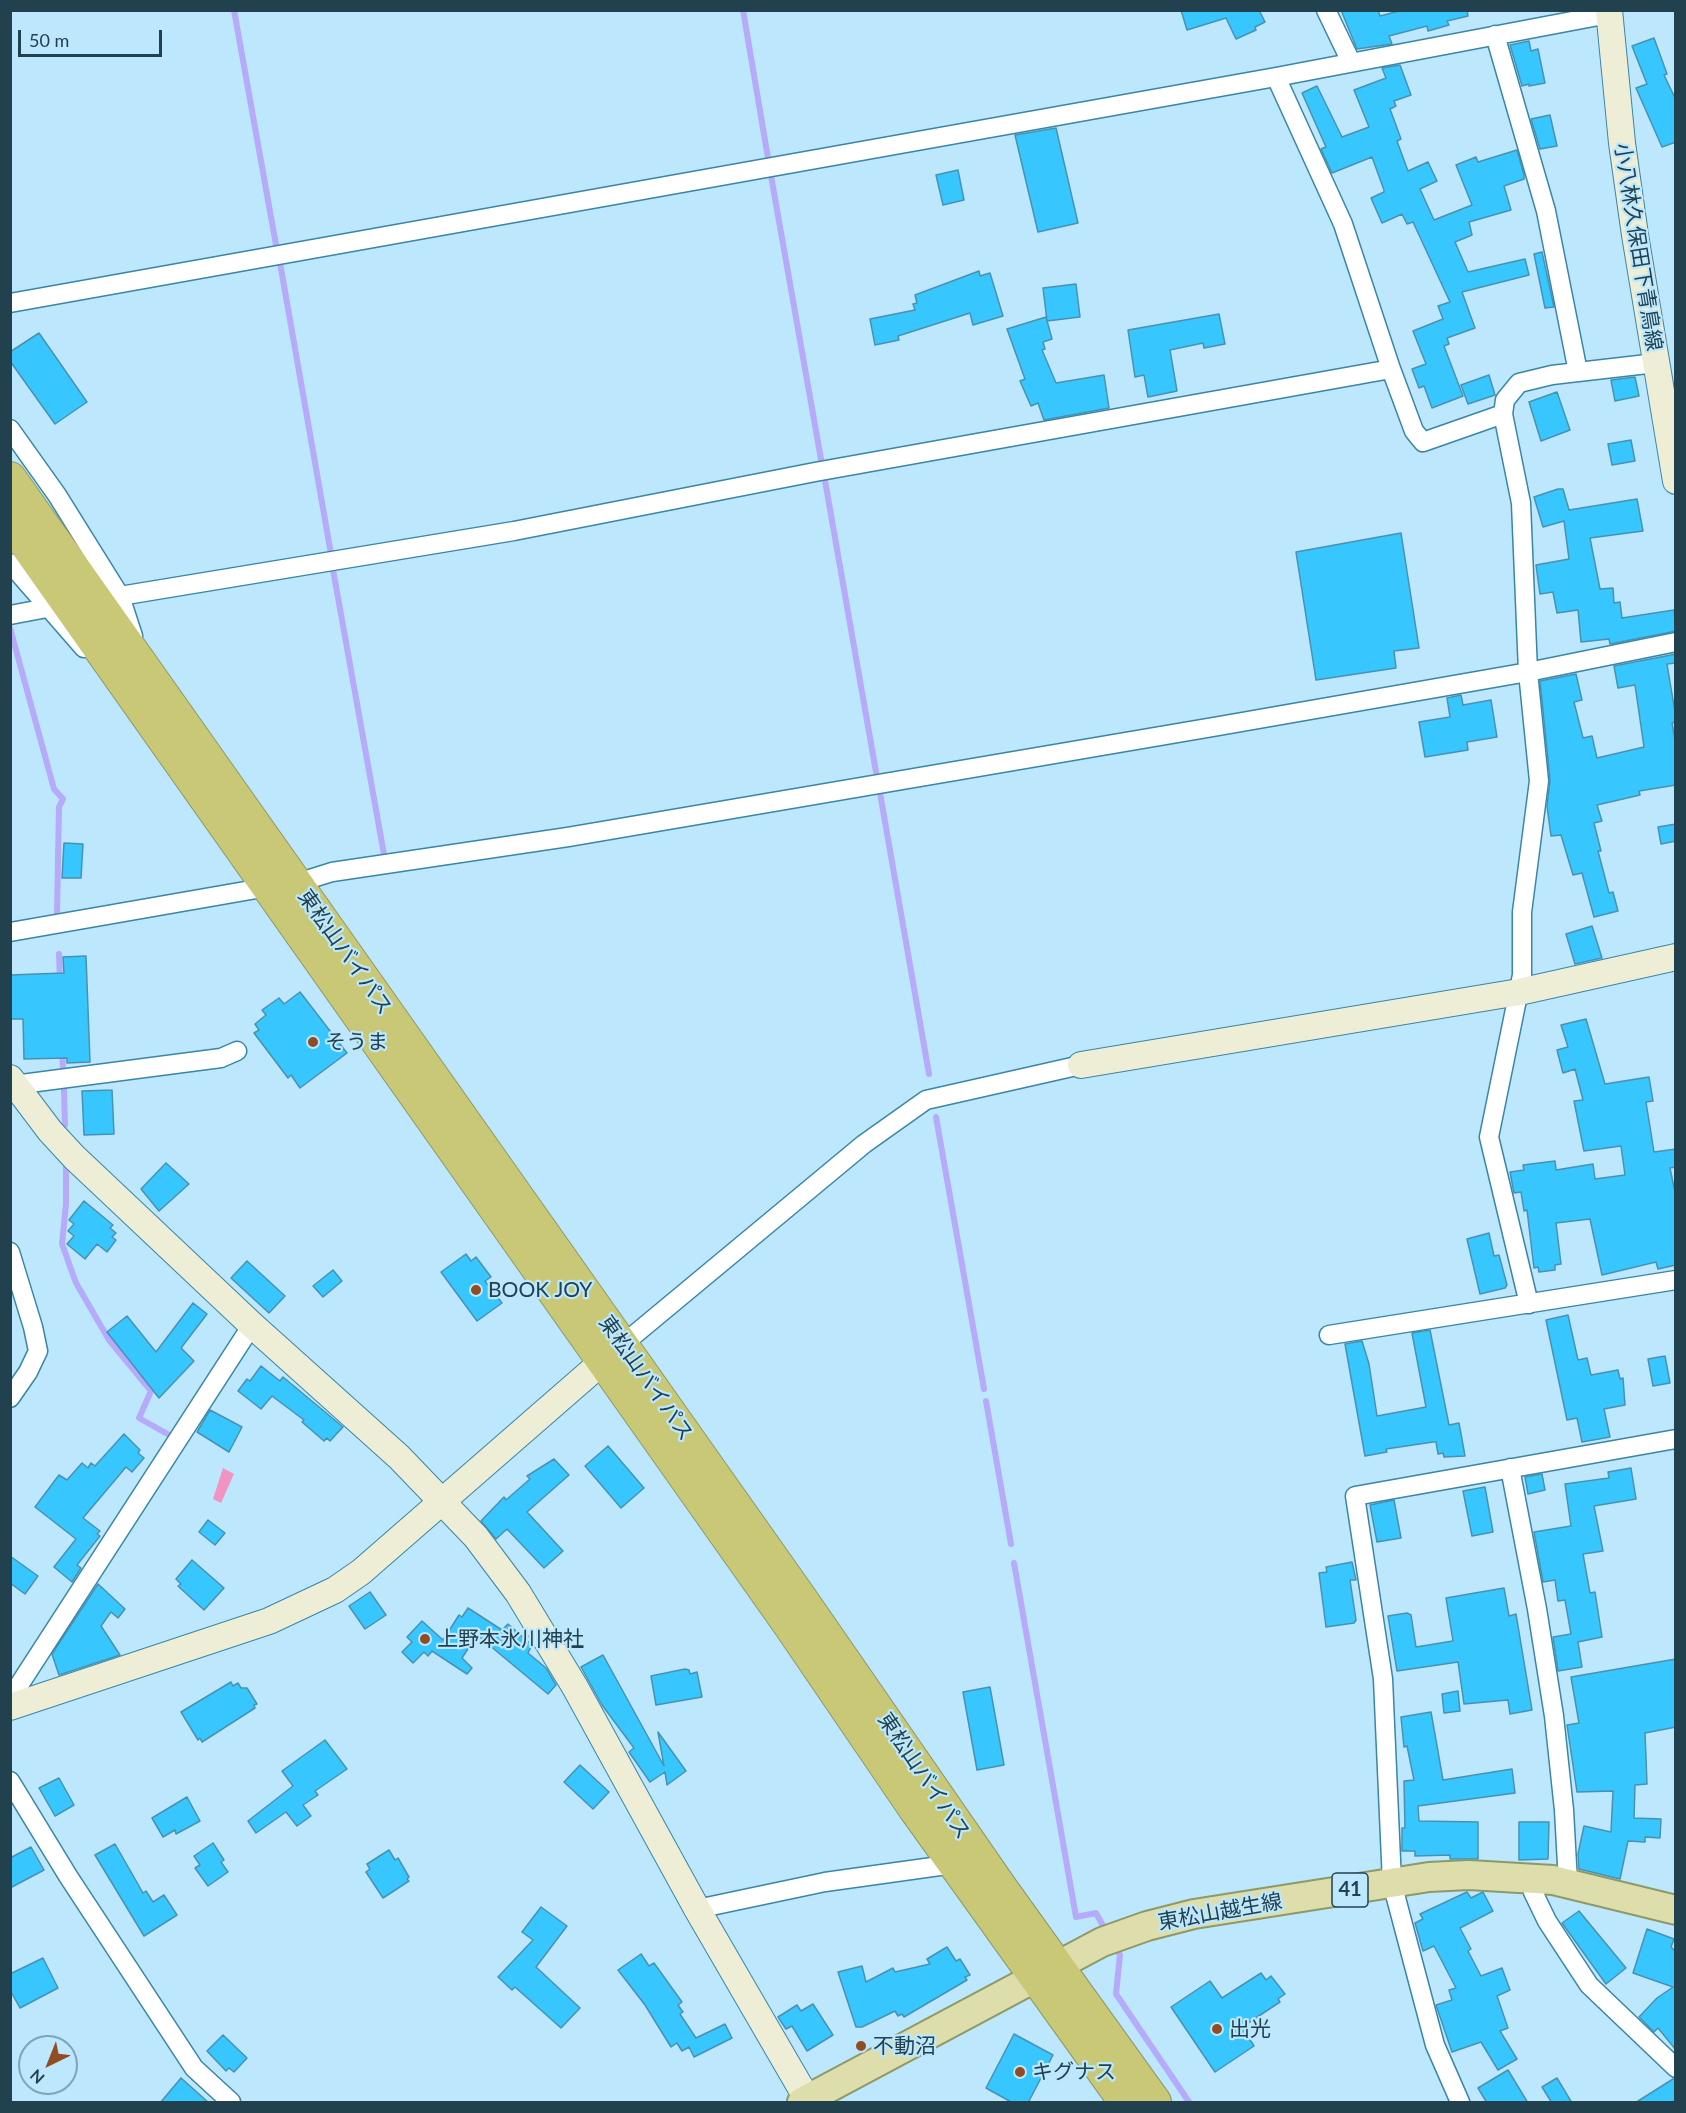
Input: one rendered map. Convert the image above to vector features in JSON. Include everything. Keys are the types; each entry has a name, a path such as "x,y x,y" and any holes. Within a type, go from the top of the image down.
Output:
{"highway":[{"name":"東松山バイパス","path":"10,478 20,514 143,707 282,885 612,1353 1002,1889 1047,1971 1125,2103"},
{"name":"東松山バイパス","path":"20,514 144,665 282,885"},
{"name":"東松山バイパス","path":"612,1353 954,1864 1047,1971 1155,2103"}],"main road":[{"name":"東松山越生線","path":"806,2102 1102,1942 1156,1923 1194,1914 1429,1877 1469,1875 1531,1877 1568,1882 1676,1910"}],"street":[{"path":"1326,10 1351,62"},
{"path":"10,303 1276,77 1609,12"},
{"name":"小八林久保田下青鳥線","path":"1609,12 1624,155 1676,482"},
{"path":"1495,35 1546,212 1578,372"},
{"path":"1276,77 1343,224 1391,369 1414,430 1423,442 1503,414"},
{"path":"1529,1304 1489,1137 1522,975 1522,912 1539,781 1528,672 1521,502 1503,414 1505,400 1519,382 1578,372 1656,363"},
{"path":"120,596 514,531 815,472 1391,369"},
{"path":"10,429 57,495 120,596 144,665"},
{"path":"10,563 110,678 143,707"},
{"path":"10,615 47,608"},
{"path":"10,932 282,885 332,872 580,835 1528,672 1676,642"},
{"path":"10,1707 195,1647 309,1604 361,1572 612,1353 864,1144 926,1100 1081,1065 1519,992 1676,957"},
{"path":"12,1084 221,1058 237,1051"},
{"path":"12,1084 74,1157 252,1325 382,1441 443,1500 476,1537 518,1593 575,1687 806,2102"},
{"path":"10,1252 33,1326 38,1351 28,1372 10,1398"},
{"path":"1329,1335 1676,1280"},
{"path":"10,1699 252,1325"},
{"path":"1460,2103 1435,2045 1392,1883 1383,1679 1354,1496 1676,1439"},
{"path":"1510,1468 1537,1609 1554,1716 1564,1810 1568,1882"},
{"path":"10,1781 68,1876 194,2068 231,2103"},
{"path":"697,1909 825,1882 954,1864"},
{"path":"1531,1877 1533,1892 1547,1921 1589,1985 1676,2068"}],"shaded area":[{"path":"223,1468 234,1474 221,1503 213,1499"}],"building":[{"path":"1181,10 1259,10 1265,22 1255,27 1256,30 1236,39 1226,18 1187,30"},
{"path":"1341,10 1378,10 1380,16 1403,10 1467,10 1468,16 1447,21 1449,25 1428,31 1427,26 1389,36 1392,44 1357,49"},
{"path":"1654,38 1667,74 1664,75 1676,100 1676,142 1662,147 1636,88 1647,84 1632,46"},
{"path":"1529,41 1531,51 1538,49 1545,83 1522,86 1510,45"},
{"path":"1400,65 1411,95 1394,101 1396,106 1390,109 1401,139 1397,141 1408,171 1428,162 1437,181 1420,189 1434,220 1472,205 1456,165 1476,157 1478,162 1517,150 1524,175 1524,179 1504,186 1511,210 1469,222 1472,235 1455,242 1468,272 1525,259 1529,275 1462,292 1475,328 1447,338 1449,344 1444,346 1463,396 1432,408 1424,386 1419,388 1412,369 1426,364 1413,331 1443,319 1438,306 1450,302 1413,222 1407,224 1402,214 1382,223 1371,198 1384,192 1372,157 1332,173 1321,149 1326,147 1302,93 1317,86 1342,137 1369,127 1354,90 1386,78 1382,68"},
{"path":"1550,115 1557,146 1540,149 1531,119"},
{"path":"1056,128 1078,223 1038,232 1015,135"},
{"path":"958,170 964,200 943,205 936,175"},
{"path":"1542,252 1554,307 1545,308 1534,254"},
{"path":"979,271 980,276 990,273 1003,316 973,325 970,313 898,336 899,340 875,345 870,319 915,310 913,304 917,303 915,295"},
{"path":"1076,284 1080,317 1047,321 1043,288"},
{"path":"1219,314 1225,344 1204,348 1203,343 1170,350 1177,391 1148,397 1144,375 1135,377 1128,330"},
{"path":"1046,317 1052,339 1043,342 1045,349 1042,350 1056,383 1104,375 1109,408 1044,420 1038,403 1031,406 1020,381 1025,379 1007,329"},
{"path":"39,333 87,402 55,424 10,361 10,352"},
{"path":"1489,375 1495,395 1468,404 1461,385"},
{"path":"1635,377 1639,396 1615,401 1611,380"},
{"path":"1557,392 1570,430 1541,441 1529,402"},
{"path":"1631,440 1635,461 1612,465 1608,444"},
{"path":"1563,489 1569,510 1637,499 1643,531 1590,538 1600,589 1613,588 1614,603 1620,602 1622,618 1674,610 1676,631 1610,644 1609,639 1581,642 1578,610 1557,613 1553,592 1540,594 1536,565 1569,559 1564,521 1543,527 1534,497"},
{"path":"1401,533 1419,648 1394,651 1396,668 1316,680 1296,552"},
{"path":"1676,654 1676,663 1667,664 1676,718 1676,722 1672,723 1676,745 1676,785 1639,791 1640,795 1597,805 1602,821 1594,823 1601,851 1598,851 1609,893 1613,892 1618,911 1594,917 1582,873 1573,875 1561,835 1551,836 1547,806 1550,780 1540,681 1576,674 1582,700 1574,702 1583,738 1592,736 1597,758 1644,747 1635,685 1618,688 1614,666"},
{"path":"1461,695 1463,705 1491,700 1497,737 1467,742 1468,750 1425,757 1419,722 1450,717 1447,698"},
{"path":"1676,824 1676,841 1661,844 1658,827"},
{"path":"64,843 83,844 81,878 62,878"},
{"path":"1592,926 1602,958 1575,964 1566,934"},
{"path":"86,956 90,1062 67,1063 67,1058 24,1059 23,1019 10,1019 10,975 64,973 63,957"},
{"path":"300,992 347,1053 300,1088 291,1075 288,1078 254,1033 259,1030 255,1024 266,1015 262,1010 279,998 284,1004"},
{"path":"1586,1019 1605,1084 1649,1077 1653,1101 1646,1102 1654,1152 1676,1149 1676,1167 1670,1168 1676,1197 1676,1265 1658,1269 1656,1262 1602,1275 1590,1219 1556,1223 1561,1264 1555,1265 1555,1270 1539,1272 1538,1267 1534,1268 1527,1210 1524,1211 1521,1192 1514,1193 1510,1172 1524,1170 1523,1165 1555,1161 1556,1170 1593,1164 1595,1179 1625,1175 1621,1146 1584,1151 1574,1101 1583,1100 1575,1069 1563,1073 1557,1050 1568,1047 1561,1025"},
{"path":"112,1090 114,1134 84,1135 82,1091"},
{"path":"166,1163 189,1184 159,1211 141,1189"},
{"path":"84,1201 113,1225 110,1228 116,1233 112,1237 116,1240 107,1252 97,1244 85,1259 67,1244 74,1236 68,1231 74,1224 69,1220"},
{"path":"1489,1233 1494,1256 1499,1255 1507,1285 1505,1288 1480,1294 1467,1239"},
{"path":"466,1254 471,1261 476,1257 491,1277 485,1281 502,1303 477,1321 441,1272"},
{"path":"247,1261 285,1296 269,1313 231,1278"},
{"path":"333,1270 342,1281 323,1297 313,1286"},
{"path":"193,1303 207,1314 181,1348 194,1361 159,1398 107,1332 127,1316 156,1352"},
{"path":"1568,1315 1578,1360 1587,1358 1591,1375 1618,1370 1620,1379 1623,1378 1625,1405 1604,1409 1610,1437 1582,1442 1577,1418 1567,1420 1546,1320"},
{"path":"1430,1330 1449,1425 1459,1423 1465,1456 1444,1457 1443,1453 1438,1454 1436,1442 1433,1442 1386,1449 1387,1452 1365,1456 1345,1344 1362,1341 1369,1364 1377,1416 1426,1407 1412,1333"},
{"path":"1665,1356 1670,1383 1653,1386 1648,1359"},
{"path":"261,1366 280,1381 283,1377 343,1427 330,1441 327,1438 324,1441 302,1422 304,1420 272,1396 261,1409 238,1391 247,1379 250,1381"},
{"path":"210,1410 242,1427 229,1452 197,1432"},
{"path":"124,1434 140,1450 138,1453 144,1458 132,1472 126,1467 83,1518 100,1531 97,1534 100,1536 77,1565 81,1568 72,1582 54,1567 76,1539 35,1507 59,1475 67,1480 82,1463 88,1468 91,1463 95,1466"},
{"path":"608,1446 644,1488 621,1508 585,1466"},
{"path":"554,1459 569,1475 527,1512 563,1551 544,1568 507,1529 496,1539 481,1521 504,1497 506,1500 530,1479 527,1476"},
{"path":"1631,1468 1636,1499 1594,1506 1603,1551 1583,1554 1590,1593 1595,1592 1602,1637 1578,1642 1582,1667 1558,1671 1553,1637 1571,1634 1565,1600 1558,1601 1555,1580 1543,1582 1534,1532 1571,1526 1565,1484 1609,1478 1608,1472"},
{"path":"1542,1474 1545,1490 1528,1494 1525,1477"},
{"path":"1485,1487 1493,1532 1472,1536 1463,1491"},
{"path":"1394,1500 1401,1538 1377,1542 1370,1505"},
{"path":"208,1520 225,1533 215,1545 199,1532"},
{"path":"10,1556 38,1576 25,1594 10,1583"},
{"path":"192,1560 224,1588 204,1610 178,1586 181,1584 176,1579"},
{"path":"1352,1562 1356,1580 1350,1580 1356,1620 1354,1623 1326,1627 1319,1573 1327,1572 1326,1567"},
{"path":"98,1584 125,1609 118,1618 111,1612 101,1626 120,1655 59,1675 52,1654"},
{"path":"1504,1588 1509,1616 1516,1614 1532,1710 1510,1714 1508,1700 1464,1704 1458,1662 1397,1671 1388,1616 1407,1613 1411,1615 1416,1647 1453,1641 1446,1598"},
{"path":"370,1592 386,1615 365,1629 349,1606"},
{"path":"468,1608 502,1630 508,1624 532,1645 528,1653 546,1668 556,1685 548,1694 477,1635 462,1658 472,1668 467,1674 432,1651 428,1656 424,1652 413,1663 402,1652 412,1642 407,1637 422,1621 443,1640 459,1615 462,1617"},
{"path":"603,1655 664,1766 658,1732 686,1771 667,1785 665,1772 650,1782 629,1752 634,1748 602,1705 581,1667"},
{"path":"1676,1659 1676,1727 1645,1733 1647,1784 1635,1785 1634,1818 1661,1819 1660,1838 1645,1837 1645,1842 1628,1841 1620,1879 1579,1869 1578,1854 1584,1826 1611,1832 1613,1791 1577,1792 1567,1725 1579,1723 1571,1677"},
{"path":"689,1670 690,1674 697,1672 702,1697 656,1705 651,1676"},
{"path":"231,1682 233,1686 238,1683 241,1688 247,1688 257,1704 254,1705 255,1708 202,1742 200,1738 198,1740 181,1712"},
{"path":"990,1687 1004,1765 977,1770 963,1692"},
{"path":"1458,1691 1460,1711 1444,1713 1442,1694"},
{"path":"1431,1712 1443,1780 1512,1769 1515,1793 1418,1806 1419,1821 1478,1822 1478,1859 1450,1859 1450,1855 1415,1856 1415,1851 1402,1851 1402,1828 1405,1828 1404,1781 1414,1780 1407,1746 1404,1747 1401,1717"},
{"path":"325,1740 347,1769 315,1791 318,1795 303,1805 311,1816 297,1826 286,1812 256,1833 248,1821 293,1786 282,1771"},
{"path":"580,1765 609,1792 593,1809 564,1782"},
{"path":"59,1778 74,1805 55,1816 39,1788"},
{"path":"187,1797 200,1821 176,1834 175,1830 163,1837 152,1818"},
{"path":"1519,1822 1549,1822 1548,1859 1519,1860"},
{"path":"213,1843 224,1860 221,1862 228,1872 208,1886 195,1868 200,1865 194,1856"},
{"path":"115,1844 143,1893 146,1891 153,1902 164,1895 177,1915 144,1936 95,1855"},
{"path":"31,1847 44,1870 10,1888 10,1858"},
{"path":"389,1850 395,1860 398,1858 409,1881 383,1898 366,1872 370,1869 367,1864"},
{"path":"1467,1892 1471,1898 1483,1892 1493,1911 1460,1928 1471,1949 1468,1951 1481,1976 1502,1968 1510,1990 1497,1996 1508,2028 1500,2031 1517,2059 1498,2070 1481,2042 1452,2052 1436,2005 1452,2000 1449,1990 1456,1988 1434,1946 1423,1951 1415,1923 1423,1919 1420,1914"},
{"path":"541,1907 567,1926 536,1967 580,2008 561,2028 515,1987 512,1990 498,1977 533,1940 522,1932"},
{"path":"1579,1911 1626,1968 1606,1984 1562,1923"},
{"path":"1647,1929 1674,1939 1671,1947 1676,1952 1676,2050 1658,2028 1654,2032 1639,2017 1657,1998 1673,1987 1633,1973"},
{"path":"947,1947 956,1961 960,1959 970,1975 965,1977 967,1980 904,2017 902,2014 898,2016 895,2011 862,2027 856,2027 838,1972 862,1966 866,1982 893,1968 895,1972 930,1964 927,1959"},
{"path":"641,1954 649,1966 654,1963 682,2002 678,2005 683,2012 680,2014 696,2038 725,2024 732,2038 694,2057 689,2047 682,2051 677,2043 671,2047 645,2005 618,1970"},
{"path":"43,1958 58,1988 20,2008 10,1990 10,1974"},
{"path":"1261,1973 1266,1980 1271,1976 1285,1994 1278,1999 1280,2002 1242,2027 1254,2046 1215,2072 1171,2007 1210,1981 1222,1998"},
{"path":"813,2004 833,2035 807,2051 792,2026 786,2029 778,2017 797,2005 801,2011"},
{"path":"1014,2034 1053,2055 1028,2103 1013,2103 986,2088"},
{"path":"223,2035 247,2058 234,2072 229,2068 226,2071 207,2051"},
{"path":"1508,2070 1528,2103 1487,2103 1478,2088"},
{"path":"181,2078 209,2103 160,2103"},
{"path":"1557,2078 1572,2103 1552,2103 1542,2087"},
{"path":"1676,2079 1676,2103 1635,2103"}],"waterway":[{"path":"234,10 276,245"},
{"path":"743,10 768,158"},
{"path":"770,170 822,465"},
{"path":"279,257 331,554"},
{"path":"824,475 876,772"},
{"path":"332,564 385,860"},
{"path":"10,628 54,789 63,799 59,807 57,914"},
{"path":"880,793 929,1074"},
{"path":"59,954 60,980"},
{"path":"62,1050 63,1068"},
{"path":"64,1090 65,1125"},
{"path":"936,1117 984,1389"},
{"path":"66,1165 66,1204 62,1244 76,1283 109,1340 151,1391 139,1418 171,1436 169,1440"},
{"path":"986,1401 1011,1544"},
{"path":"1014,1563 1076,1917 1096,1913 1107,1933"},
{"path":"1114,1944 1120,1955 1116,1994 1189,2102"}],"place":[{"name":"そうま","path":"313,1042"},
{"name":"BOOK JOY","path":"476,1290"},
{"name":"上野本氷川神社","path":"425,1639"},
{"name":"出光","path":"1217,2029"},
{"name":"不動沼","path":"861,2046"},
{"name":"キグナス","path":"1020,2072"}]}
